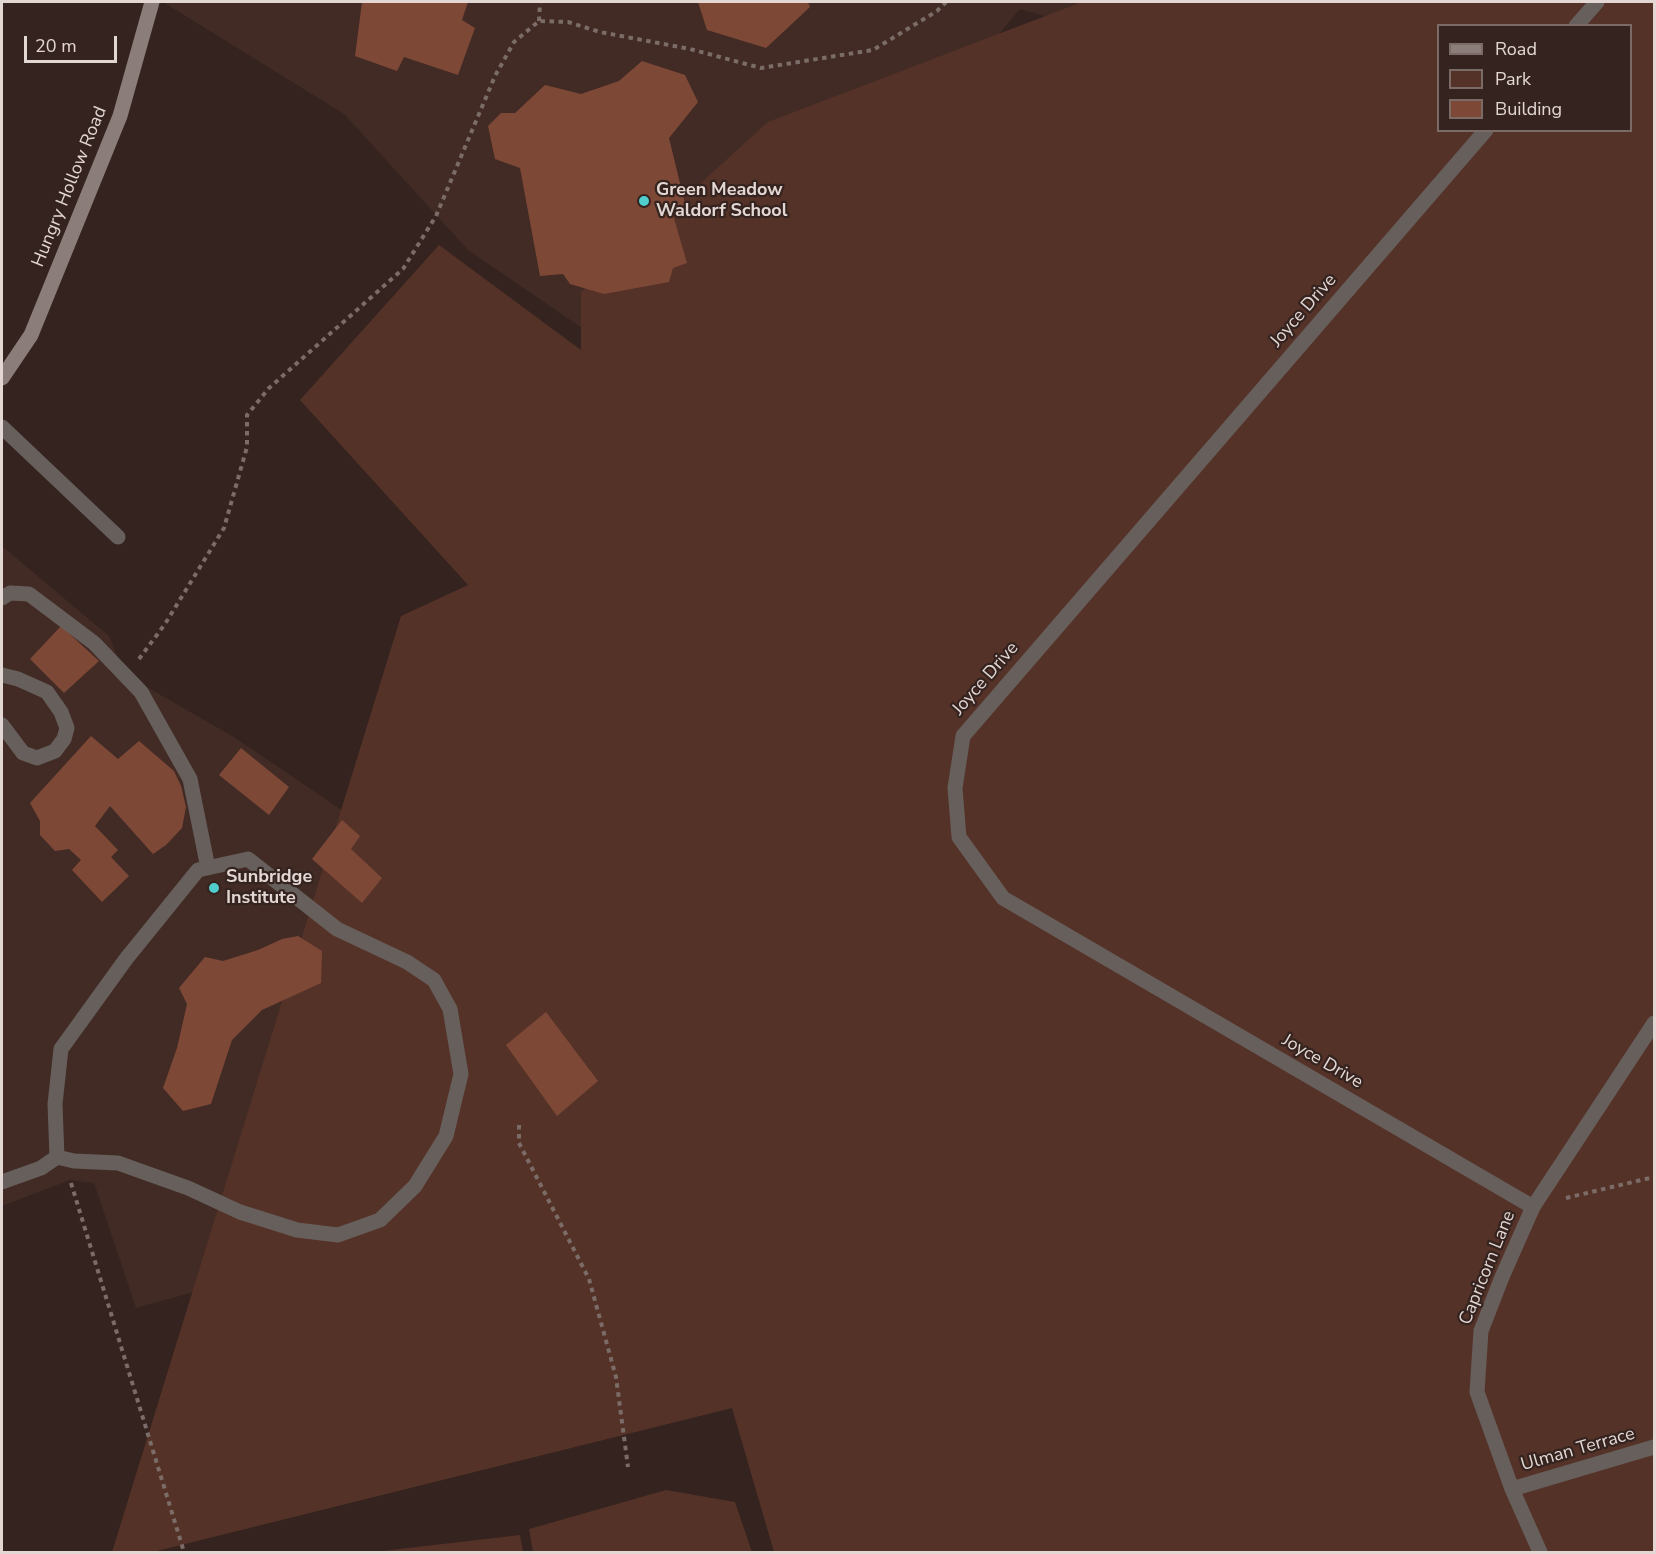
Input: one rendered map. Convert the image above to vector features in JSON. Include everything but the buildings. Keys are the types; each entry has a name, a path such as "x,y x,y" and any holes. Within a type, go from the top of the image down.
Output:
{"street":[{"name":"Hungry Hollow Road","path":"2,378 31,335 120,116 152,2"},
{"path":"1578,24 1597,2"},
{"name":"Joyce Drive","path":"1484,132 963,736 955,788 959,837 1003,898 1533,1207"},
{"path":"2,427 118,537"},
{"path":"2,598 10,593 28,594 94,643 141,692 190,779 208,868"},
{"path":"2,675 18,679 47,692 61,712 67,728 64,739 56,751 37,758 23,753 2,725"},
{"path":"2,1182 41,1168 57,1157 74,1161 118,1163 188,1188 240,1212 297,1230 338,1235 380,1220 414,1186 446,1136 461,1074 450,1009 434,980 407,962 337,929 248,859 198,870 126,959 61,1049 55,1104 57,1157"},
{"name":"Capricorn Lane","path":"1540,1552 1512,1490 1477,1392 1481,1331 1533,1207 1654,1023"},
{"name":"Ulman Terrace","path":"1512,1490 1654,1447"}],"path":[{"path":"539,21 540,2"},
{"path":"124,674 145,653 165,624 224,528 247,447 247,415 269,388 403,269 436,216 495,76 514,42 539,21 568,22 600,32 690,50 761,68 873,50 937,11 946,2"},
{"path":"519,1125 519,1143 589,1279 616,1377 628,1467"},
{"path":"1533,1207 1654,1177"},
{"path":"70,1180 184,1552"}],"shaded area":[{"name":"Green Meadow Waldorf School","path":"167,2 1295,2 1237,71 1020,9 871,186 716,420 468,250 344,114 166,4"},
{"name":"Sunbridge Institute","path":"2,546 109,636 124,674 234,737 355,819 209,1288 136,1308 94,1183 70,1180 2,1206"}],"green space":[{"path":"1082,2 1654,2 1654,1552 774,1552 732,1408 153,1552 112,1552 401,616 468,585 300,400 439,245 581,350 581,292 768,122"},
{"path":"666,1490 735,1502 752,1552 533,1552 529,1529"},
{"path":"520,1535 523,1552 374,1552"}],"place":[{"name":"Green Meadow Waldorf School","path":"644,201"},
{"name":"Sunbridge Institute","path":"214,888"}]}
